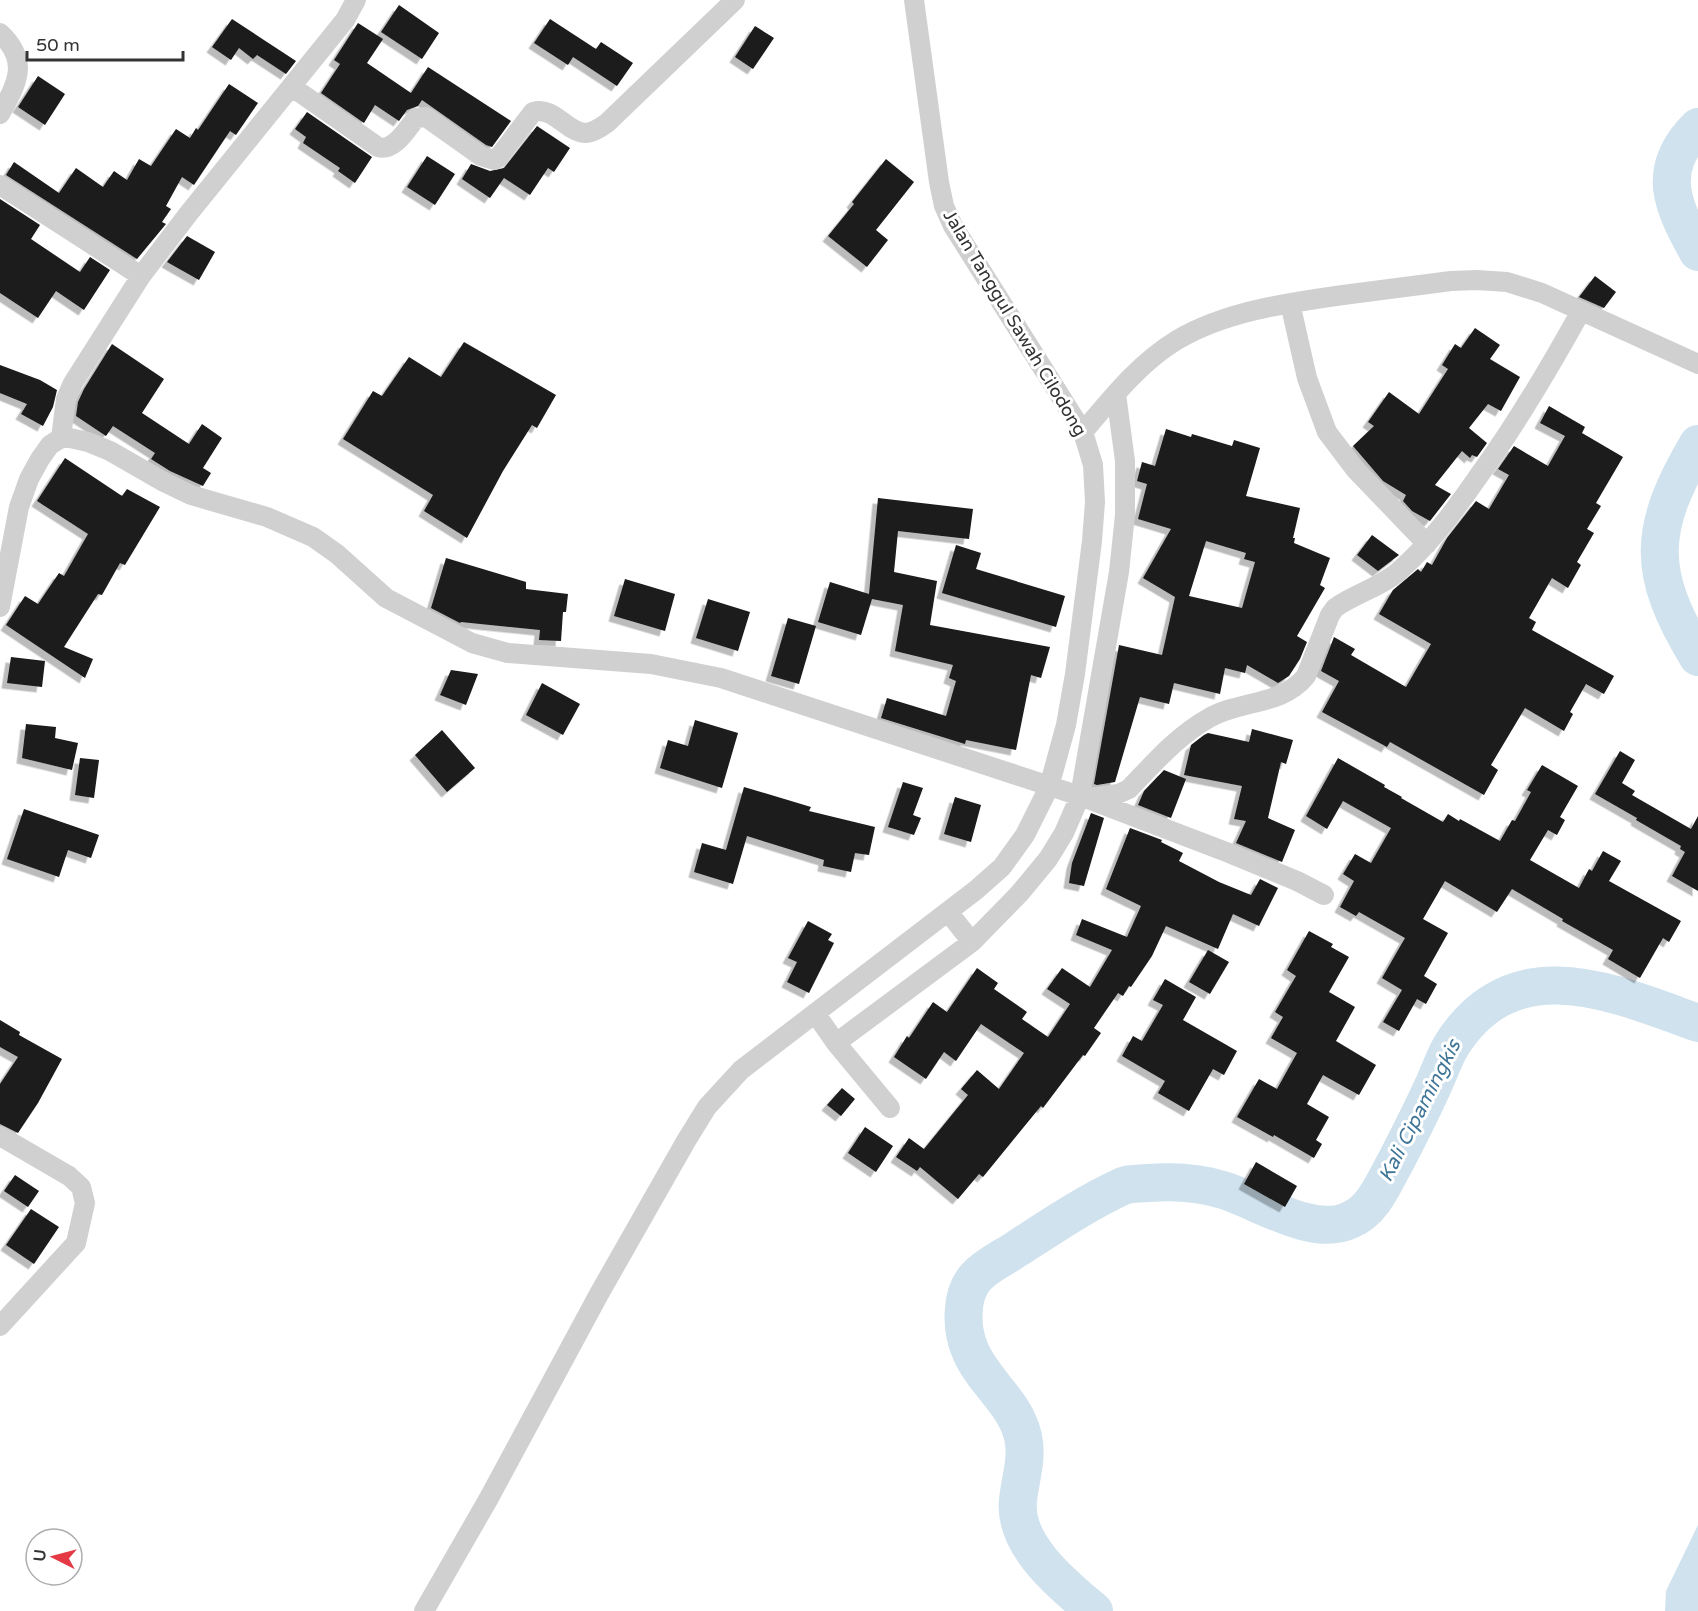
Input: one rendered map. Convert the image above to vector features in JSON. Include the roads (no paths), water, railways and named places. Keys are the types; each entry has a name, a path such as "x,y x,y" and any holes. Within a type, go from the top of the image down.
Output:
{"street":[{"path":"61,438 66,399 73,383 141,276 345,20 356,0"},
{"path":"292,87 378,147 384,149 392,146 416,118 426,117 481,156 494,160 498,158 533,112 549,113 584,133 607,123 735,0"},
{"name":"Jalan Tanggul Sawah Cilodong","path":"424,1611 489,1498 599,1294 707,1107 741,1070 948,912 1002,867 1025,835 1049,786 1066,725 1075,674 1092,541 1095,502 1093,465 1083,432 953,226 944,206 914,0"},
{"path":"0,33 15,54 19,64 18,77 0,114"},
{"path":"0,184 30,206 141,276"},
{"path":"1083,432 1144,366 1177,340 1223,320 1290,303 1431,284 1477,280 1507,282 1542,293 1698,364"},
{"path":"1290,303 1307,378 1328,432 1355,469 1427,544"},
{"path":"1083,797 1118,794 1129,789 1184,734 1211,716 1273,698 1300,684 1306,676 1330,615 1335,608 1383,583 1427,544 1448,520 1503,442 1555,359 1581,311"},
{"path":"836,1043 972,942 1019,894 1048,859 1083,797 1119,572 1125,515 1125,461 1116,394"},
{"path":"0,607 23,498 40,459 50,446 61,438 88,442 191,495 267,517 313,537 337,554 386,598 472,643 508,653 651,664 721,678 1083,797 1249,861 1324,895"},
{"path":"1075,674 1100,683"},
{"path":"948,912 972,942"},
{"path":"815,1012 836,1043 890,1108"},
{"path":"0,1136 69,1176 81,1187 85,1203 76,1243 0,1326"}],"water":[{"path":"1698,1525 1698,1611 1665,1611 1666,1591"}],"waterway":[{"name":"Kali Cipamingkis","path":"1698,127 1676,158 1672,173 1675,203 1698,252"},
{"name":"Kali Cipamingkis","path":"1698,444 1670,501 1662,526 1660,550 1662,575 1669,600 1698,657"},
{"name":"Kali Cipamingkis","path":"1094,1611 1043,1563 1023,1533 1018,1500 1024,1461 1023,1437 1014,1414 976,1362 965,1332 964,1312 967,1293 980,1273 1082,1207 1129,1184 1167,1182 1214,1187 1303,1221 1335,1224 1350,1220 1366,1210 1382,1186 1419,1115 1451,1046 1476,1015 1504,996 1534,987 1566,986 1632,1000 1698,1023"}]}
